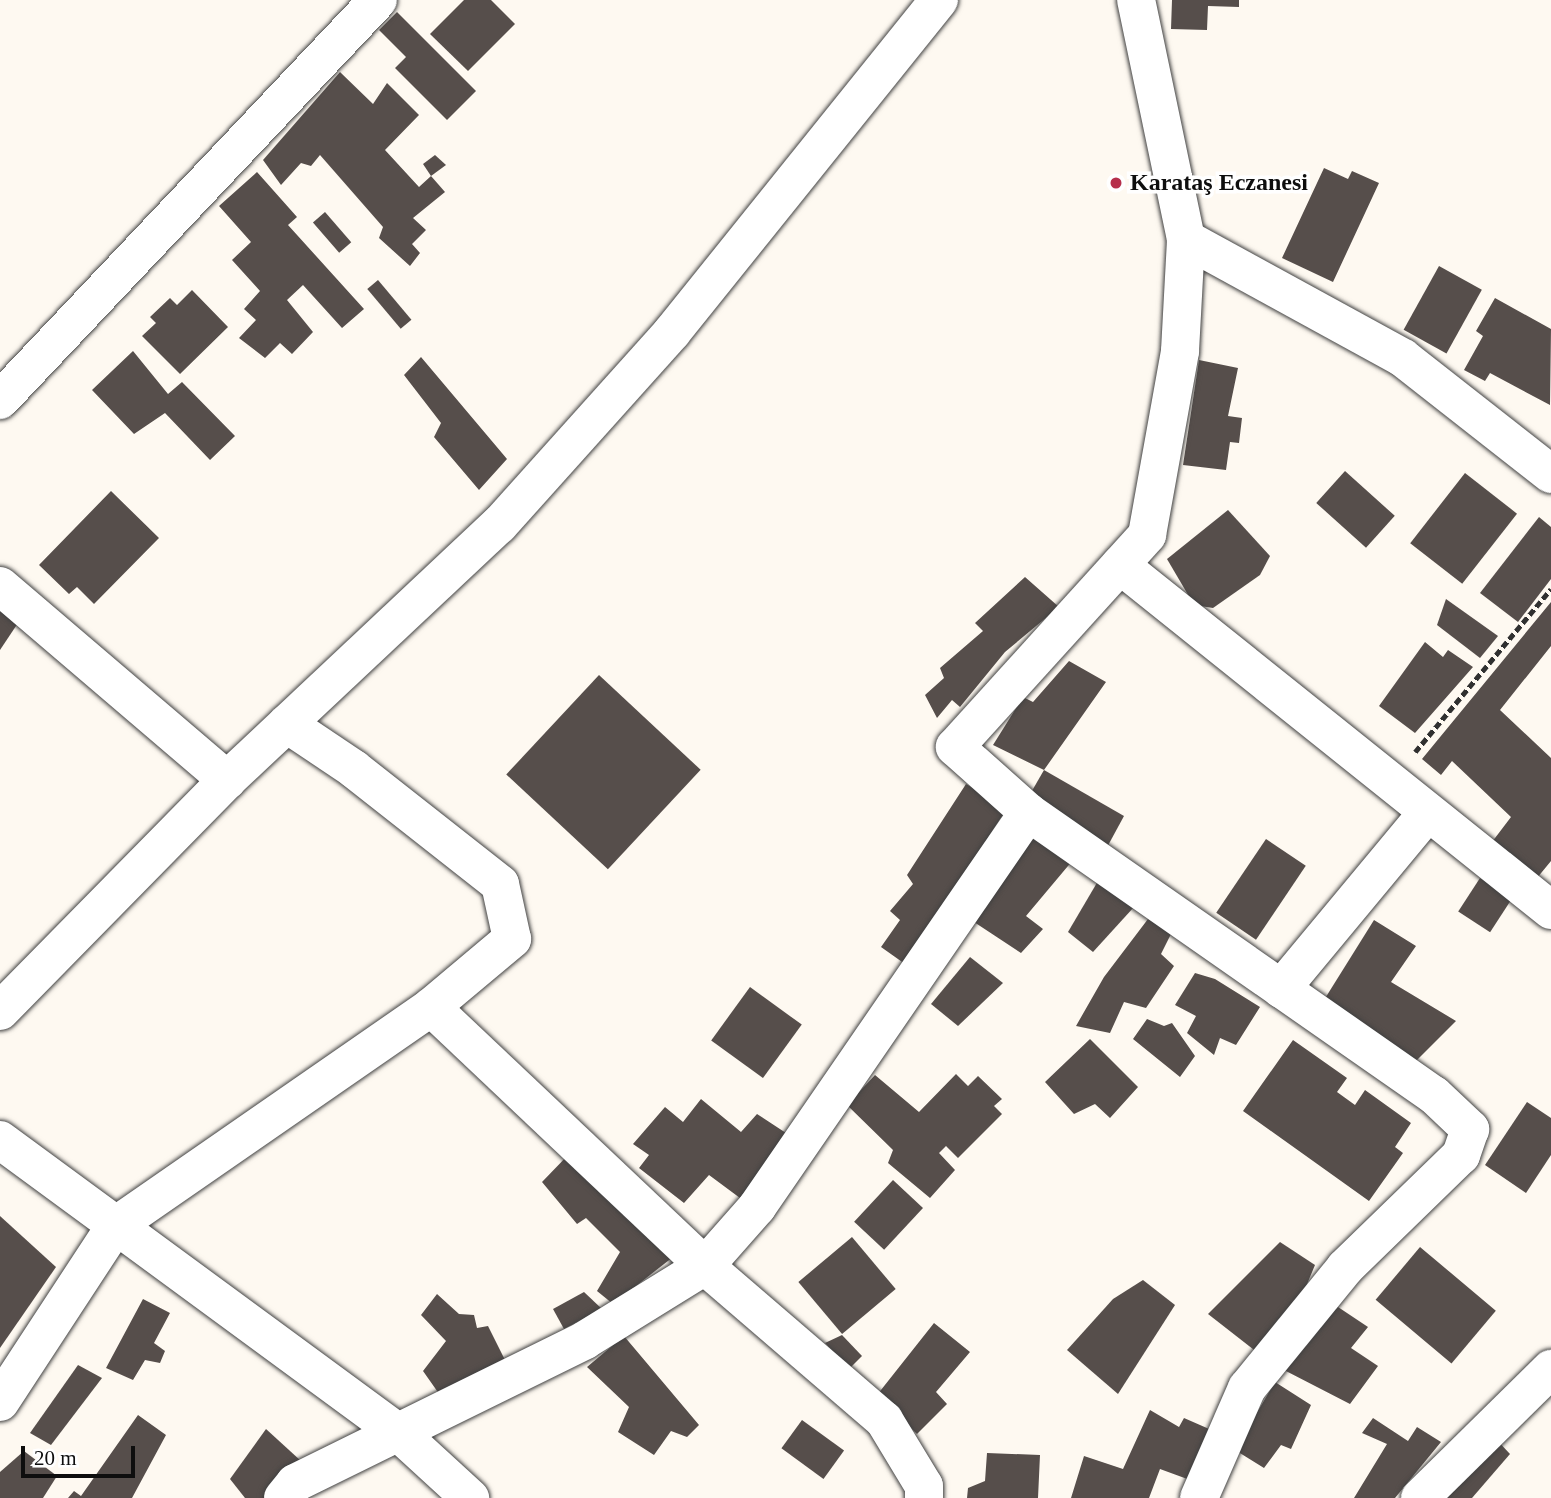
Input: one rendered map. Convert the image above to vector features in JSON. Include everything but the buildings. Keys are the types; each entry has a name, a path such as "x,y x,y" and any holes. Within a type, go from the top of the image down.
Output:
{"street":[{"path":"0,1011 227,780 499,524 654,353 939,0"},
{"path":"1136,0 1186,239 1180,351 1161,474 1147,535 955,747 1028,812 1434,1095 1470,1129 1461,1155 1345,1268 1247,1388 1199,1498"},
{"path":"0,400 357,8"},
{"path":"1186,239 1403,358 1551,474"},
{"path":"1120,565 1551,910"},
{"path":"0,586 227,780"},
{"path":"0,1402 116,1226 431,1007 512,939 500,884 354,769 287,724"},
{"path":"283,1498 295,1483 585,1340 705,1266 757,1207 1028,812"},
{"path":"1281,989 1427,813"},
{"path":"431,1007 705,1266 884,1420 924,1486 924,1498"},
{"path":"0,1140 398,1432 470,1498"},
{"path":"1420,1498 1551,1369"}],"path":[{"path":"1389,782 1551,589"}],"place":[{"name":"Karataş Eczanesi","path":"1116,183"}]}
